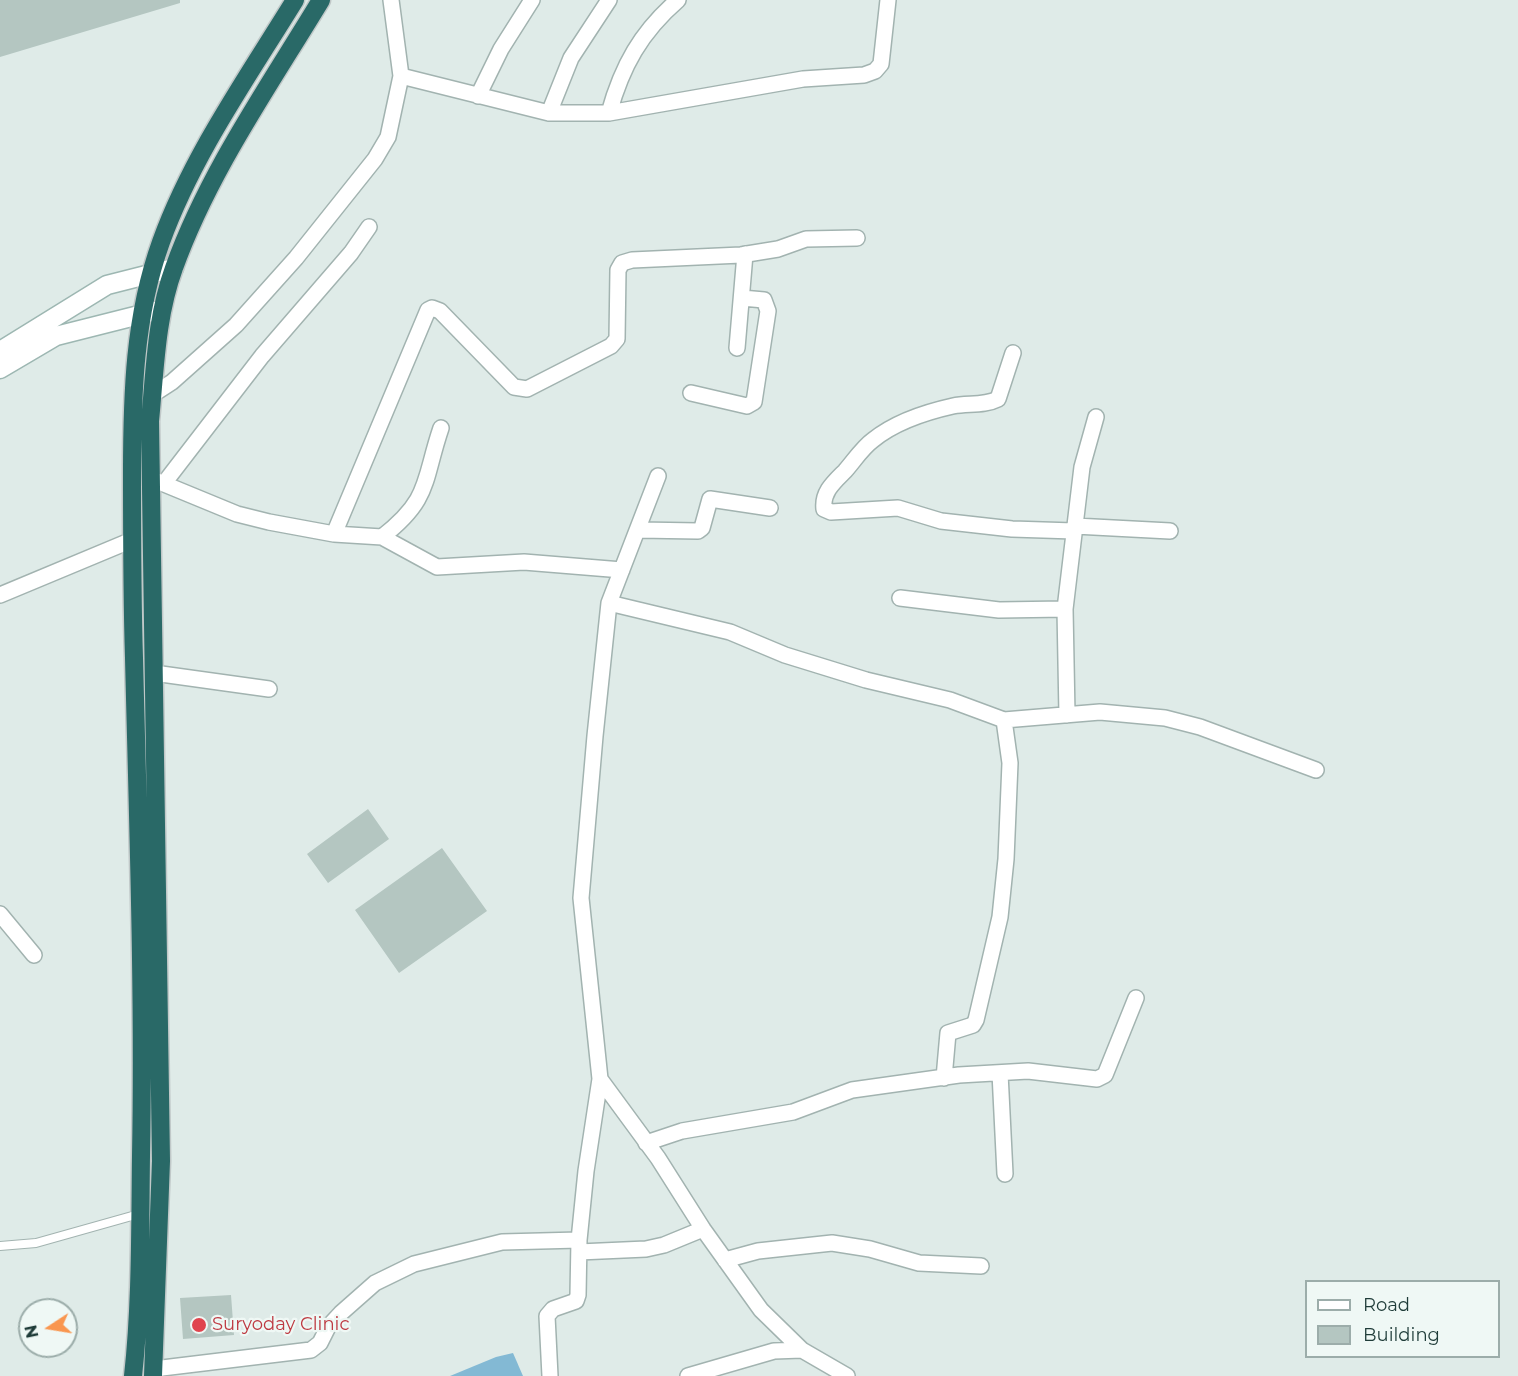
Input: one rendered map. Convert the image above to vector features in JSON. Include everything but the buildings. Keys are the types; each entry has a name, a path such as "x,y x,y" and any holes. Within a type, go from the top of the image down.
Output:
{"highway":[{"path":"133,1376 140,1213 142,953 132,540 134,375 141,316 161,242 199,157 295,0"},
{"path":"154,1372 161,1161 154,673 158,480 150,421 154,356 174,268 220,169 321,0"}],"main road":[{"path":"0,351 107,285 174,268"},
{"path":"0,369 56,336 163,309"}],"street":[{"path":"152,395 172,382 237,325 296,258 375,159 388,137 401,76 391,0"},
{"path":"478,96 501,49 532,0"},
{"path":"549,112 571,58 609,0"},
{"path":"609,113 619,78 636,48 660,16 678,0"},
{"path":"401,76 549,112 609,113 803,79 864,75 875,71 881,64 888,0"},
{"path":"369,227 351,253 158,480 237,514 334,534 382,537 437,567 524,562 621,570"},
{"path":"334,534 428,310 432,308 440,311 514,387 527,389 610,346 617,339 618,270 622,263 632,260 745,254 778,249 806,239 858,238"},
{"path":"737,348 745,254"},
{"path":"691,393 747,406 754,402 768,311 764,300 742,298"},
{"path":"1013,353 998,399 990,403 955,406 931,412 893,427 872,440 828,489 823,499 824,509 831,512 898,508 941,521 1012,529 1170,531"},
{"path":"1067,715 1065,609 1082,467 1096,417"},
{"path":"382,537 418,503 441,428"},
{"path":"550,1376 547,1316 553,1309 576,1301 579,1246 600,1079 581,898 609,603 658,476"},
{"path":"639,530 698,531 702,528 710,500 770,508"},
{"path":"0,595 132,540"},
{"path":"900,598 999,610 1065,609"},
{"path":"609,603 730,632 815,665 866,681 950,700 1004,720 1100,712 1165,718 1200,727 1316,770"},
{"path":"154,673 269,689"},
{"path":"944,1078 948,1033 973,1025 976,1020 1000,917 1010,763 1004,720"},
{"path":"0,914 34,955"},
{"path":"646,1143 681,1131 793,1112 852,1089 944,1078 1044,1071 1097,1079 1105,1075 1136,998"},
{"path":"1000,1073 1005,1174"},
{"path":"600,1079 761,1310 802,1350 847,1376"},
{"path":"154,1372 311,1350 320,1343 328,1327 341,1313 375,1283 414,1264 502,1242 646,1249 664,1245 703,1229"},
{"path":"725,1260 758,1251 832,1243 870,1249 919,1263 981,1266"},
{"path":"688,1376 774,1351 802,1350"}],"lane":[{"path":"0,1246 36,1243 140,1213"}],"water":[{"path":"513,1353 523,1376 450,1376 496,1357"}],"place":[{"name":"Suryoday Clinic","path":"199,1325"}]}
